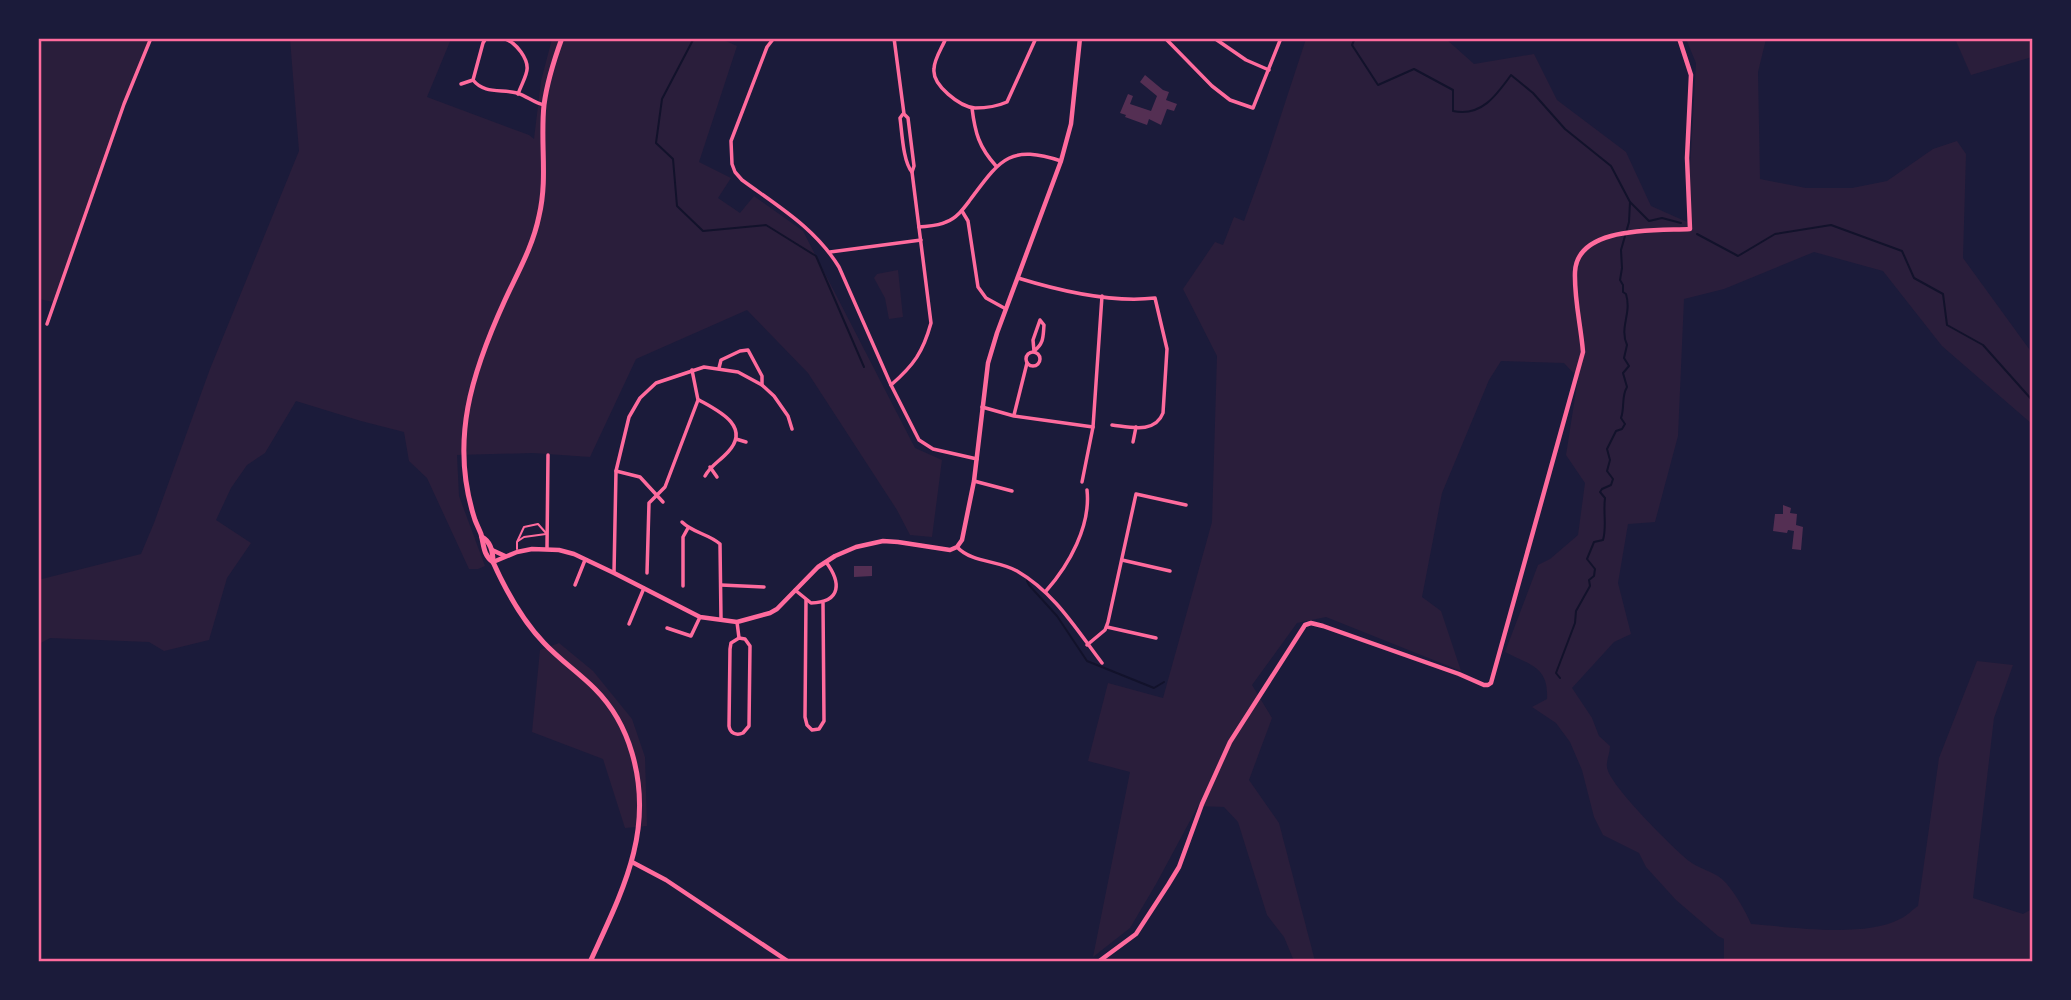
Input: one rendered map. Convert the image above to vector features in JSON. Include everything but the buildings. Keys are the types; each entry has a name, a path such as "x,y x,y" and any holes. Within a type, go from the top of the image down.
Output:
{"main road":[{"path":"493,562 488,559 482,544 469,502 463,447 465,420 479,365 505,300 526,258 540,216 544,178 544,105 550,74 562,38"},
{"path":"482,537 488,540 493,562 509,594 530,626 555,654 597,691 621,724 629,740 637,769 641,806 632,862 590,961"}],"street":[{"path":"47,324 124,104 151,38"},
{"path":"473,80 486,38"},
{"path":"503,38 515,43 528,62 528,69 518,93"},
{"path":"774,38 767,47 731,141 732,164 742,180 815,235 830,252 891,385 923,444 933,449 977,459"},
{"path":"891,385 917,359 931,323 912,172 908,168 900,118 904,114 894,38"},
{"path":"946,38 933,67 934,77 944,92 972,108 1007,102 1036,38"},
{"path":"493,562 517,552 547,548 574,554 700,617 737,622 771,613 825,562 856,547 883,541 908,542 942,550 957,547 964,534 974,481 988,363 1061,161 1071,124 1080,38"},
{"path":"1165,38 1212,86 1230,100 1253,108 1281,38"},
{"path":"1214,38 1246,60 1269,69"},
{"path":"1098,961 1136,934 1168,885 1179,867 1202,804 1230,742 1305,625 1311,623 1324,626 1484,685 1491,683 1583,352 1576,266 1588,247 1623,232 1690,229 1687,158 1691,75 1679,38"},
{"path":"461,84 473,80"},
{"path":"473,80 487,90 518,93 544,105"},
{"path":"972,108 975,134 996,166"},
{"path":"919,227 946,223 962,211 996,166 1013,156 1025,153 1061,161"},
{"path":"962,211 968,221 978,287 986,298 1006,309"},
{"path":"830,252 920,240"},
{"path":"1018,278 1067,291 1102,296 1155,298 1167,349 1162,418 1154,425 1112,425"},
{"path":"1082,482 1093,427 1102,296"},
{"path":"1014,416 1027,354 1034,351 1042,345 1044,325 1040,320 1033,340 1034,351"},
{"path":"719,368 721,360 740,351 748,351 762,376 762,384"},
{"path":"1027,363 1034,366 1040,362 1040,355 1034,351"},
{"path":"614,573 616,471 629,417 640,398 656,383 704,367 738,372 762,384 774,396 785,411 792,429"},
{"path":"648,573 649,503 665,487 698,400 692,370"},
{"path":"698,400 728,416 734,426 736,439 730,450 710,467 705,476"},
{"path":"982,407 1014,416 1093,427"},
{"path":"1133,442 1136,427"},
{"path":"736,439 746,442"},
{"path":"547,548 548,455"},
{"path":"710,467 717,477"},
{"path":"616,471 640,477 663,502"},
{"path":"974,481 1012,491"},
{"path":"1046,591 1064,568 1076,545 1088,510 1087,490"},
{"path":"1087,645 1107,627 1136,494 1186,505"},
{"path":"682,522 688,528 715,539 720,544 721,621"},
{"path":"683,586 683,537 688,528"},
{"path":"957,547 970,556 1013,568 1046,591 1102,663"},
{"path":"492,550 505,556"},
{"path":"1122,559 1170,571"},
{"path":"575,585 585,560"},
{"path":"795,590 811,603 823,603 833,596 837,583 835,574 825,562"},
{"path":"721,585 764,587"},
{"path":"629,624 644,588"},
{"path":"806,600 805,717 812,730 819,729 824,721 823,603"},
{"path":"667,628 691,636 700,617"},
{"path":"737,622 739,638"},
{"path":"1107,627 1156,638"},
{"path":"739,638 745,639 750,646 749,726 743,733 737,734 731,731 729,726 730,649 733,640 739,638"},
{"path":"632,862 666,880 789,961"}],"lane":[{"path":"517,552 517,541 524,527 538,524 547,534"},
{"path":"517,541 524,537 547,534"}],"shaded area":[{"path":"719,38 737,46 699,162 731,178 718,198 740,213 754,196 803,231 915,448 942,460 932,537 910,535 897,510 808,373 747,310 636,359 590,457 533,453 457,455 459,496 485,566 469,569 427,478 409,461 404,432 296,401 265,453 247,465 231,488 216,520 251,543 227,578 209,640 164,651 149,642 50,638 39,644 38,580 141,554 154,523 210,369 299,151 290,39 451,39 427,97 534,139 541,81 552,39"},
{"path":"39,39 152,39 124,104 53,302 39,299"},
{"path":"1306,39 1446,39 1474,64 1534,54 1557,100 1626,152 1651,206 1687,222 1696,63 1686,39 1766,39 1758,72 1760,179 1806,188 1852,188 1887,181 1933,149 1957,141 1966,154 1963,258 2032,353 2032,424 1942,346 1883,271 1814,252 1724,289 1684,299 1678,436 1655,522 1628,524 1618,583 1631,634 1614,642 1572,688 1592,718 1599,736 1610,746 1607,767 1618,787 1642,816 1681,854 1726,883 1751,924 1848,930 1885,925 1903,918 1918,906 1939,758 1977,661 2013,665 1994,718 1973,898 2023,914 2032,909 2032,961 1724,961 1724,939 1676,900 1646,867 1639,853 1603,835 1594,817 1582,770 1570,742 1556,723 1532,707 1547,699 1545,680 1536,668 1505,652 1538,565 1550,559 1578,535 1585,483 1566,455 1578,378 1564,363 1501,361 1489,380 1442,493 1422,597 1441,611 1461,671 1326,617 1297,623 1252,685 1272,718 1249,780 1279,823 1315,961 1294,961 1284,937 1267,915 1238,822 1224,807 1198,806 1130,928 1093,957 1130,772 1088,761 1108,683 1163,698 1212,522 1217,356 1183,289 1215,242 1223,245 1234,217 1244,221"},
{"path":"2032,39 2032,57 1971,75 1956,41"},
{"path":"898,270 903,317 889,319 885,298 874,278 877,274"},
{"path":"559,643 593,671 632,719 645,757 647,826 625,828 603,759 532,732 540,650"}],"waterway":[{"path":"694,38 662,99 656,143 673,159 677,206 703,231 766,225 816,256 864,367"},
{"path":"1355,38 1352,45 1378,85 1414,69 1453,90 1453,111 1480,108 1500,90 1511,75 1533,93 1565,129 1611,166 1630,202 1649,221 1662,218 1681,223"},
{"path":"1560,678 1556,673 1575,623 1576,611 1590,586 1589,580 1594,576 1595,569 1587,559 1594,542 1603,540 1605,498 1600,492 1611,485 1613,479 1607,471 1610,460 1607,449 1616,431 1622,429 1625,424 1621,418 1627,387 1623,373 1629,366 1624,358 1628,308 1620,280 1621,250 1629,222 1630,202"},
{"path":"1697,234 1738,256 1775,234 1831,225 1902,251 1914,278 1943,294 1947,325 1983,345 2032,400"},
{"path":"1027,581 1057,616 1087,661 1154,688 1164,682"}]}
